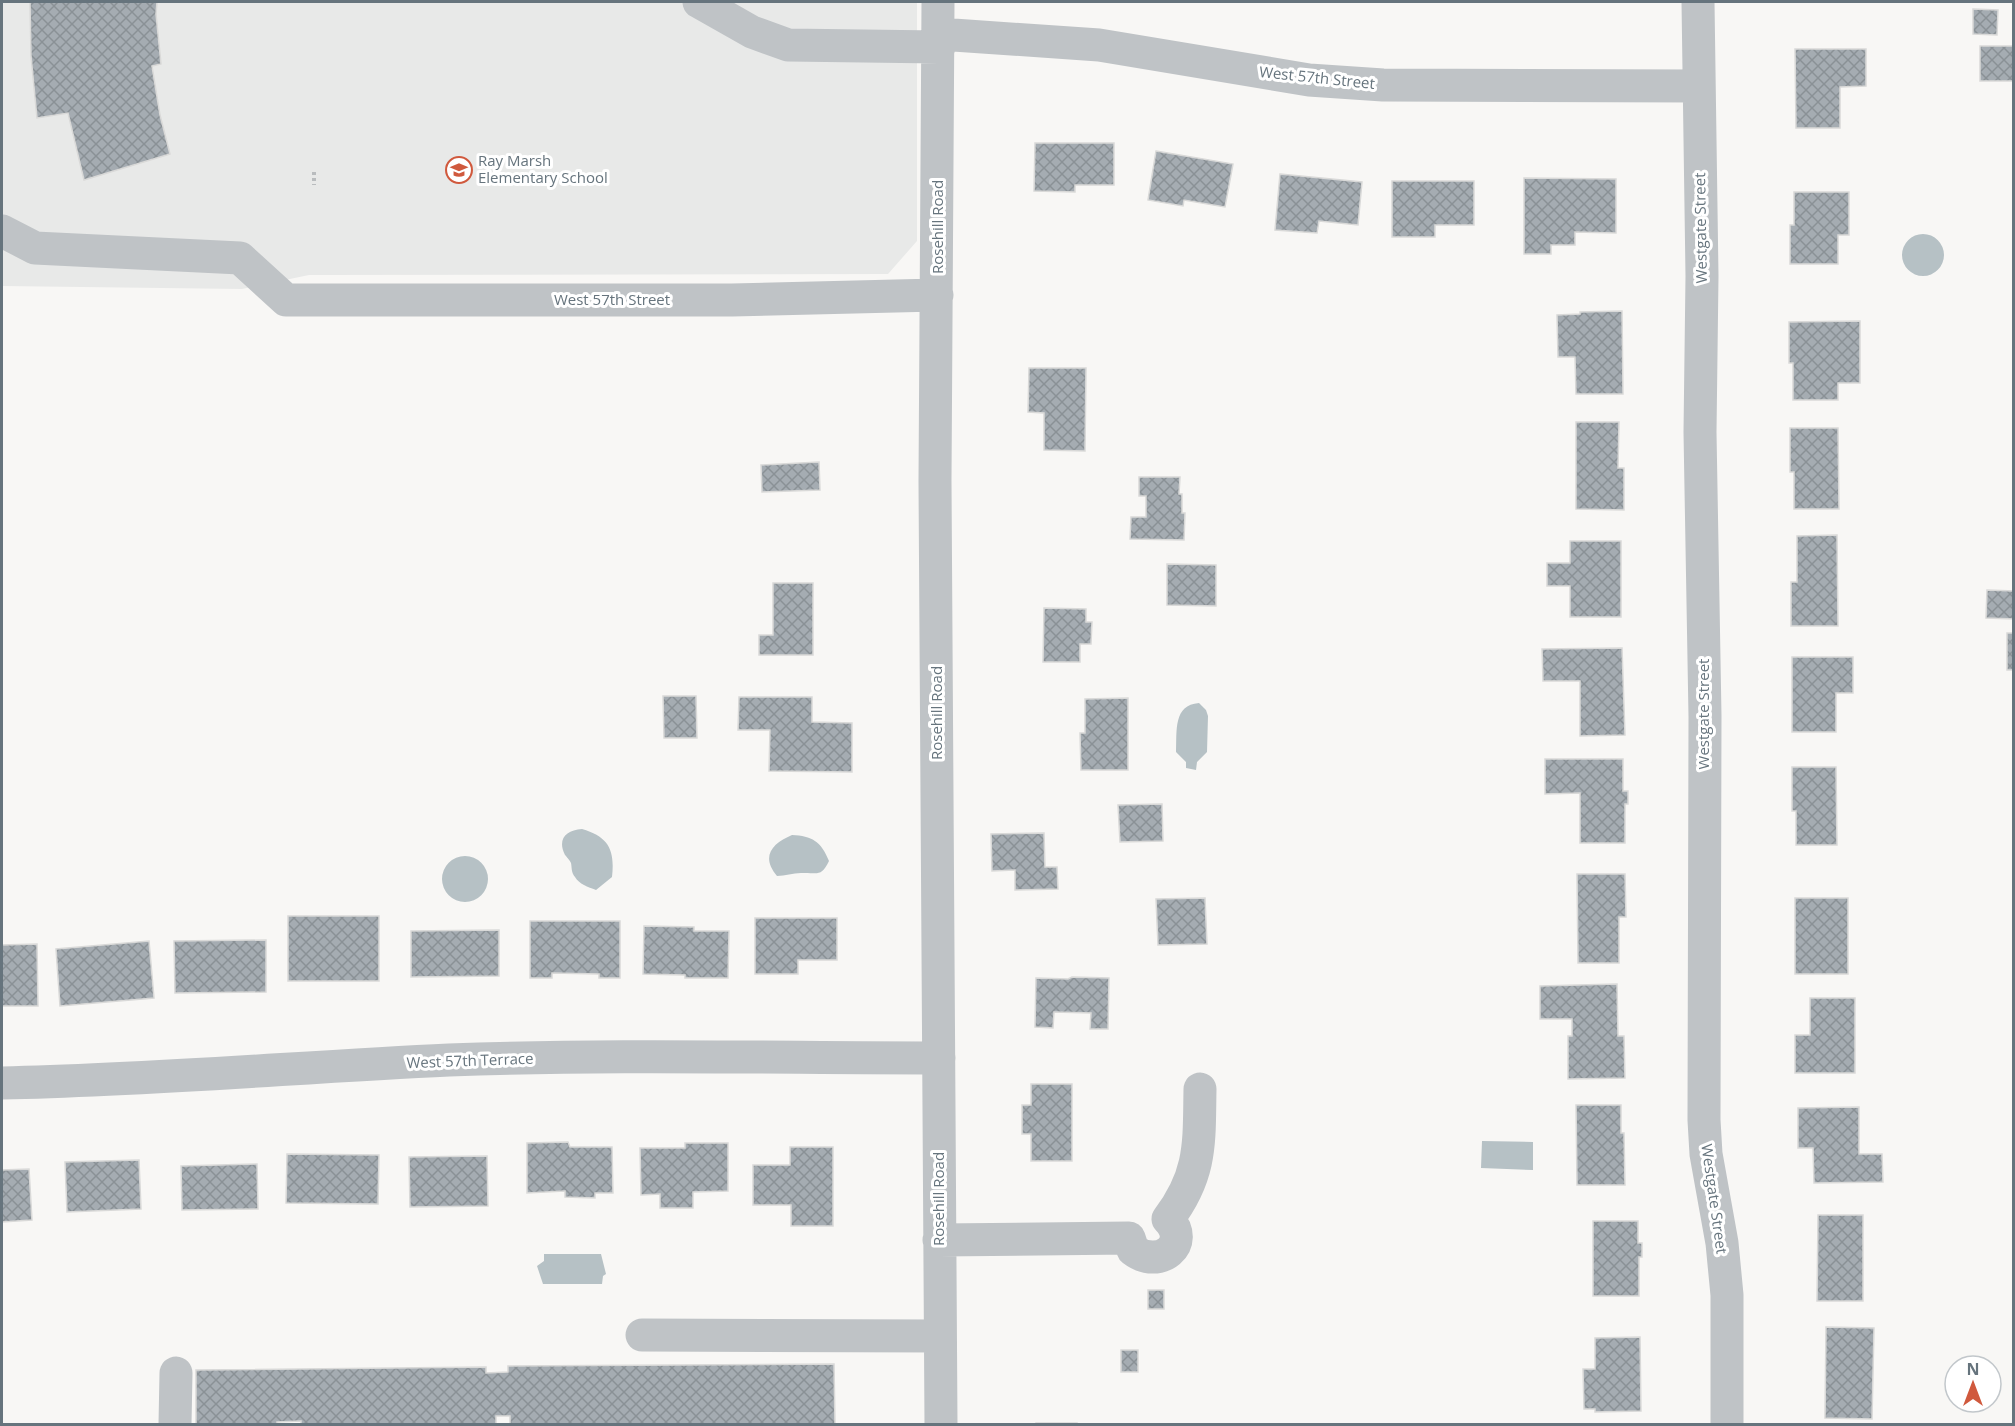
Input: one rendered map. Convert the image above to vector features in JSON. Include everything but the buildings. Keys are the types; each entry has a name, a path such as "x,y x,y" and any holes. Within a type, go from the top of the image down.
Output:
{"street":[{"name":"West 57th Street","path":"699,2 752,32 788,45 939,40 1099,45 1309,80 1383,85 1698,86"},
{"name":"Rosehill Road","path":"938,2 935,493 941,1425"},
{"name":"Westgate Street","path":"1698,2 1702,276 1700,432 1705,716 1704,1120 1706,1154 1722,1244 1727,1295 1727,1425"},
{"name":"West 57th Street","path":"2,231 35,248 240,258 286,300 732,300 937,295"},
{"name":"West 57th Terrace","path":"2,1083 76,1082 449,1060 598,1057 939,1058"},
{"path":"939,1240 1129,1238 1133,1250 1142,1255 1154,1257 1166,1255 1171,1251 1175,1240 1175,1231 1168,1219 1186,1192 1194,1170 1199,1145 1200,1089"},
{"path":"642,1335 939,1336"},
{"path":"176,1373 176,1425"}],"path":[{"path":"314,172 314,185"}],"shaded area":[{"name":"Ray Marsh Elementary School","path":"2,2 917,2 917,241 888,274 309,275 242,289 2,286"},
{"path":"1923,234 1938,240 1944,255 1938,270 1923,276 1908,270 1902,255 1908,240"},
{"path":"1199,703 1208,716 1207,752 1197,762 1196,770 1186,768 1186,762 1176,752 1176,736 1181,714 1191,705"},
{"path":"582,829 598,836 611,852 612,877 596,890 577,879 563,849 564,836 571,831"},
{"path":"792,835 810,838 819,844 829,861 824,870 818,873 777,876 772,869 769,856 774,846"},
{"path":"465,856 481,863 488,879 481,895 465,902 449,895 442,879 449,863"},
{"path":"1482,1141 1533,1142 1533,1170 1481,1168"},
{"path":"544,1254 601,1254 606,1274 603,1276 602,1284 543,1284 537,1266 544,1261"}],"place":[{"name":"Ray Marsh Elementary School","path":"459,170"}]}
